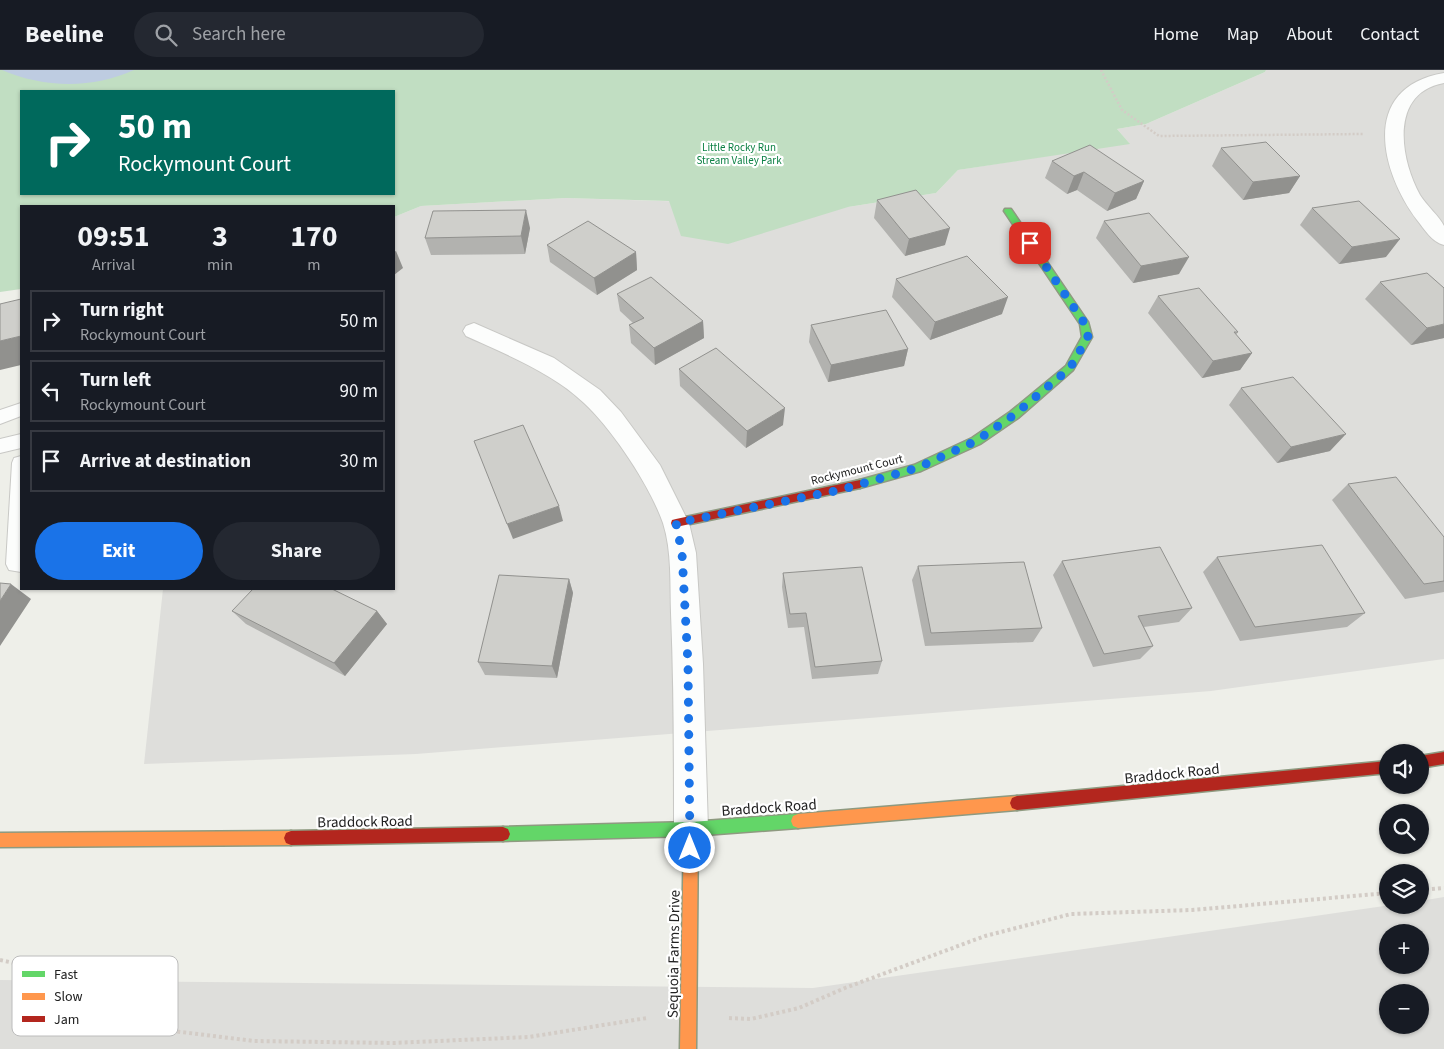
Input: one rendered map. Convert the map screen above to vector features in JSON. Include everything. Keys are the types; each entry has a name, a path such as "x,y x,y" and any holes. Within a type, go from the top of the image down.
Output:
{"main road":[{"name":"Rockymount Court","path":"676,523 840,490 917,468 976,441 1014,415 1070,368 1088,337 1085,324 1008,211"},
{"path":"1429,760 1444,758"},
{"name":"Braddock Road","path":"0,840 392,837 691,829 918,813 1379,768"},
{"name":"Sequoia Farms Drive","path":"688,1049 691,829"}],"street":[{"path":"1444,78 1426,83 1410,91 1405,96 1394,121 1393,140 1400,173 1409,191 1423,214 1444,239"},
{"path":"474,331 546,364 592,396 612,418 651,472 676,523 682,553 688,664 691,829"}],"lane":[{"path":"0,417 20,409"},
{"path":"0,446 20,441"},
{"path":"20,483 16,564 20,564"}],"path":[{"path":"1101,70 1122,110 1159,136 1357,133 1393,140"},
{"path":"1429,889 1444,888"}],"shaded area":[{"path":"1266,70 1444,70 1444,659 1211,691 416,754 144,764 163,590 395,590 395,217 421,206 566,198 848,207 936,193 958,170 1129,143 1117,129 1146,124"},
{"path":"1444,897 1444,1049 0,1049 0,980 12,980 12,1036 178,1036 178,982 813,988 1379,907 1379,914 1429,914 1429,900"}],"green space":[{"name":"Little Rocky Run Stream Valley Park","path":"0,70 1266,70 1146,124 1117,129 1130,144 958,170 936,193 848,207 728,244 681,236 669,201 566,198 421,206 395,217 395,205 20,205 20,289 0,292"}],"water":[{"path":"2,70 134,70 102,81 68,84 34,80"}],"building":[{"path":"1266,142 1300,176 1253,182 1221,148"},
{"path":"1090,145 1144,181 1115,193 1084,172 1074,176 1052,161"},
{"path":"916,190 950,228 909,239 877,200"},
{"path":"1359,201 1400,239 1352,247 1312,208"},
{"path":"526,210 521,236 425,238 433,211"},
{"path":"1149,213 1189,257 1141,266 1104,221"},
{"path":"588,221 636,252 594,278 547,245"},
{"path":"967,256 1008,297 935,322 896,279"},
{"path":"1427,273 1444,288 1444,324 1427,328 1380,282"},
{"path":"651,277 703,321 654,348 629,325 644,318 617,294"},
{"path":"1199,288 1238,332 1234,332 1252,353 1213,361 1158,296"},
{"path":"20,299 20,336 0,341 0,304"},
{"path":"886,310 908,349 831,365 811,325"},
{"path":"716,348 785,408 747,431 679,369"},
{"path":"1293,377 1346,434 1291,447 1241,388"},
{"path":"523,425 559,506 507,524 474,441"},
{"path":"1396,477 1444,537 1444,581 1424,584 1348,484"},
{"path":"1322,545 1365,613 1255,627 1217,557"},
{"path":"1160,547 1192,608 1138,616 1153,646 1104,654 1062,561"},
{"path":"1024,562 1042,628 931,633 918,566"},
{"path":"862,567 882,661 815,667 806,613 790,614 783,573"},
{"path":"499,575 569,579 552,666 478,662"},
{"path":"0,583 11,584 0,601"},
{"path":"252,590 334,590 377,611 334,663 232,611"}],"traffic: fast":[{"path":"860,484 917,468 976,441 1014,415 1070,368 1087,337 1085,324 1008,211"},
{"path":"503,834 691,829 798,821"}],"traffic: slow":[{"path":"798,821 1017,803"},
{"path":"688,1049 691,829"},
{"path":"0,840 291,838"}],"traffic: jam":[{"path":"676,523 860,484"},
{"path":"1429,760 1444,758"},
{"path":"1017,803 1379,768"},
{"path":"291,838 503,834"}],"route":[{"path":"690,848 688,664 682,553 676,523 840,490 917,468 976,441 1014,415 1070,368 1088,337 1085,324 1030,243"}]}
